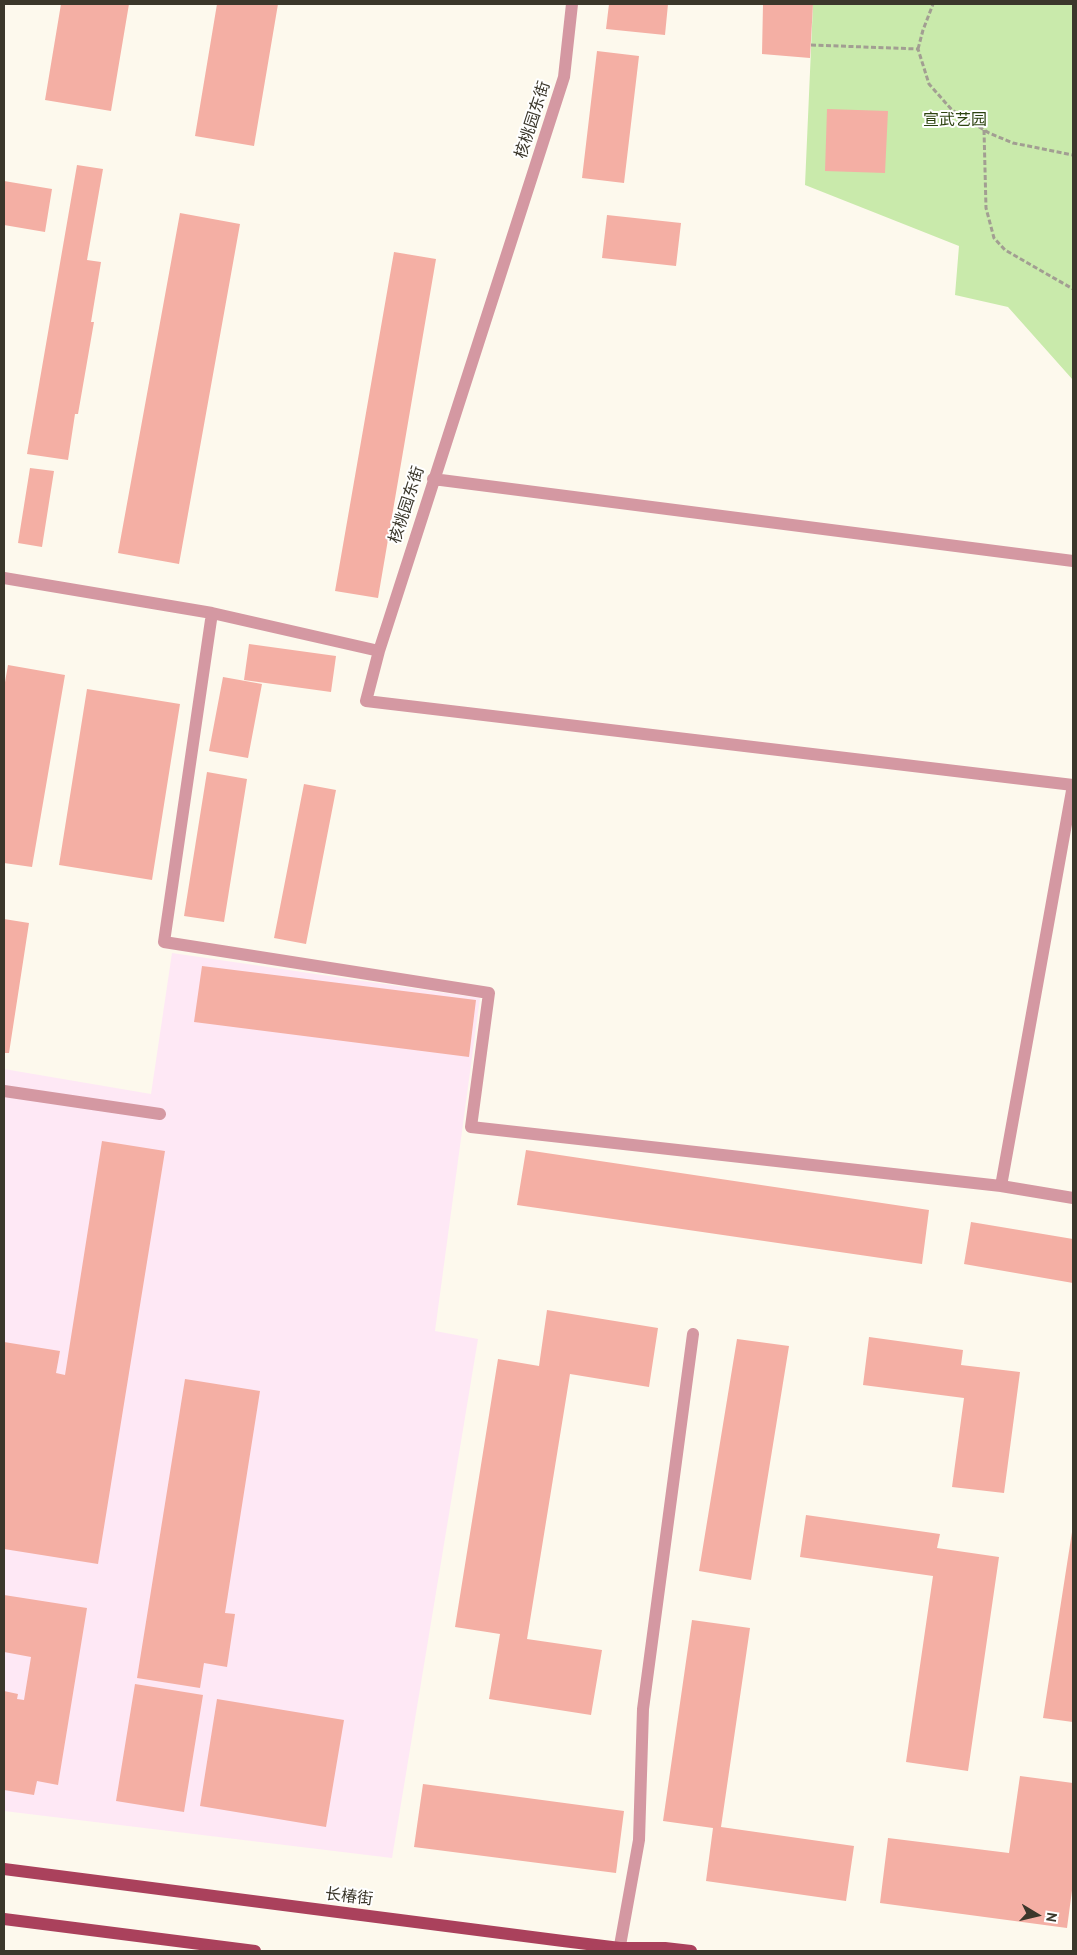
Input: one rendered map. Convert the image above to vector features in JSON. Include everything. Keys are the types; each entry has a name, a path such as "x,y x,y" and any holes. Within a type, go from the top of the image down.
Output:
{"main road":[{"name":"长椿街","path":"4,1869 620,1950 665,1948 691,1951"},
{"path":"4,1919 255,1951"}],"street":[{"name":"核桃园东街","path":"572,4 564,77 378,650 366,702 1073,785 1001,1186"},
{"path":"433,478 1073,561"},
{"path":"4,578 212,613 378,650"},
{"path":"212,613 164,942 489,993 471,1128 1001,1186 1073,1198"},
{"path":"4,1091 160,1114"},
{"path":"620,1950 639,1840 643,1709 693,1334"}],"path":[{"path":"933,4 918,49 928,84 952,110 984,130 1012,143 1073,155"},
{"path":"811,45 918,49"},
{"path":"984,130 986,208 994,238 1005,250 1073,289"}],"shaded area":[{"path":"172,953 480,998 435,1331 478,1339 392,1858 4,1811 4,1069 151,1094"}],"green space":[{"name":"宣武艺园","path":"813,4 1073,4 1073,380 1008,307 955,295 959,246 805,185"}],"building":[{"path":"61,4 129,4 111,111 45,100"},
{"path":"217,4 278,4 254,146 195,136"},
{"path":"609,4 668,4 665,35 606,29"},
{"path":"763,4 813,4 810,58 762,54"},
{"path":"597,51 639,56 624,183 582,178"},
{"path":"827,109 888,111 885,173 825,171"},
{"path":"77,165 103,169 87,260 101,262 91,322 94,322 78,414 75,414 68,460 27,454"},
{"path":"4,181 52,189 45,232 4,225"},
{"path":"180,213 240,224 179,564 118,553"},
{"path":"607,215 681,223 676,266 602,258"},
{"path":"394,252 436,259 378,598 335,591"},
{"path":"30,468 54,471 42,547 18,543"},
{"path":"249,644 336,656 331,692 244,680"},
{"path":"8,665 65,675 32,867 4,863 4,688"},
{"path":"223,677 262,684 248,758 209,751"},
{"path":"87,689 180,704 152,880 59,865"},
{"path":"207,772 247,779 224,922 184,916"},
{"path":"304,784 336,790 306,944 274,938"},
{"path":"4,919 29,923 9,1053 4,1053"},
{"path":"202,966 476,1000 469,1057 194,1022"},
{"path":"102,1141 165,1151 98,1564 4,1549 4,1342 60,1351 56,1373 65,1375"},
{"path":"526,1150 929,1210 922,1264 517,1205"},
{"path":"971,1222 1073,1239 1073,1283 964,1264"},
{"path":"547,1310 658,1328 649,1387 570,1374 527,1639 602,1650 591,1715 489,1699 500,1634 455,1627 498,1359 539,1366"},
{"path":"869,1337 963,1350 961,1365 1020,1372 1004,1493 952,1487 964,1398 863,1385"},
{"path":"737,1339 789,1346 751,1580 699,1571"},
{"path":"185,1379 260,1391 225,1613 235,1614 227,1667 204,1663 200,1688 137,1678"},
{"path":"806,1515 940,1534 937,1548 999,1557 968,1771 906,1762 933,1576 800,1557"},
{"path":"1073,1533 1073,1722 1043,1718"},
{"path":"4,1595 87,1608 58,1785 37,1781 34,1795 4,1790 4,1691 18,1694 17,1699 24,1700 31,1657 4,1652"},
{"path":"692,1620 750,1628 721,1827 854,1846 846,1901 706,1881 713,1828 663,1821"},
{"path":"135,1684 203,1695 184,1812 116,1801"},
{"path":"217,1699 344,1720 326,1827 200,1806"},
{"path":"1020,1776 1073,1783 1073,1883 1067,1928 880,1903 888,1838 1009,1853"},
{"path":"423,1784 624,1811 616,1873 414,1847"}]}
